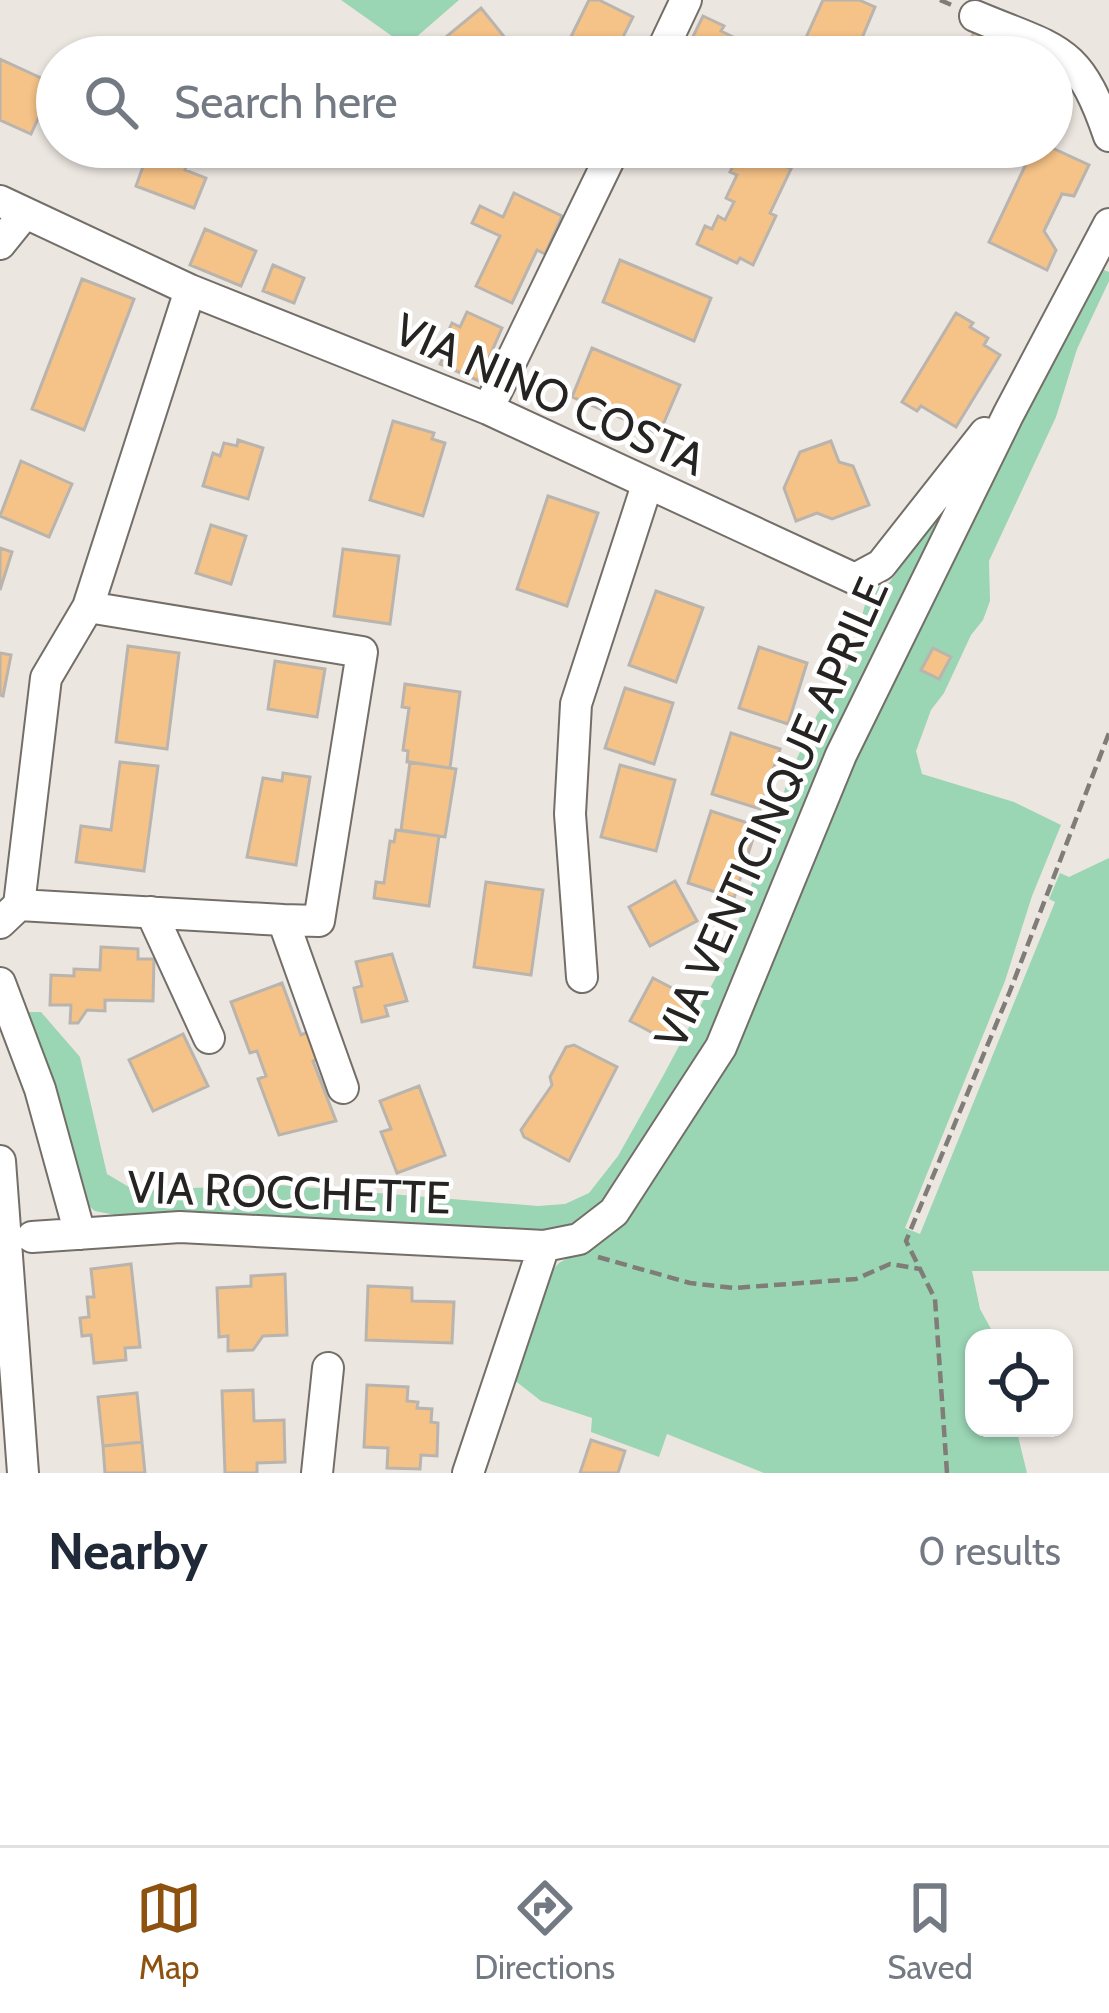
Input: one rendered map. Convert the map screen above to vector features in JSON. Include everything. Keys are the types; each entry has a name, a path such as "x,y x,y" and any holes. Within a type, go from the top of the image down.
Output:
{"street":[{"path":"669,36 686,0"},
{"path":"975,16 1022,36"},
{"path":"1073,63 1094,90 1109,136"},
{"path":"488,410 605,168"},
{"path":"0,244 13,207"},
{"name":"VIA NINO COSTA","path":"13,207 190,290 488,410 855,579 881,565 981,436 1007,415"},
{"name":"VIA VENTICINQUE APRILE","path":"544,1246 579,1239 614,1212 722,1047 841,754 1007,415 1109,224"},
{"path":"88,607 362,652 320,921 151,913 10,914 46,678 88,607 190,290"},
{"path":"582,977 570,814 576,704 647,485"},
{"path":"151,913 209,1038"},
{"path":"283,920 344,1088"},
{"path":"0,983 40,1089 80,1234"},
{"path":"0,1161 23,1473"},
{"name":"VIA ROCCHETTE","path":"32,1237 180,1227 544,1246"},
{"path":"468,1473 544,1246"},
{"path":"317,1473 328,1368"}],"path":[{"path":"946,1473 935,1299 906,1241 1010,991 1109,733"},
{"path":"599,1258 690,1283 734,1288 856,1279 890,1264 920,1269"}],"green space":[{"path":"341,0 459,0 418,36 392,36"},
{"path":"1092,265 1109,272 1077,349 1056,417 989,561 990,601 983,620 931,710 916,751 922,774 1014,802 1061,825 1005,981 905,1228 920,1234 1055,902 1049,899 1060,873 1069,877 1109,858 1109,1271 972,1271 980,1309 991,1329 965,1329 965,1437 1018,1437 1027,1473 764,1473 667,1434 659,1457 591,1432 592,1418 541,1401 513,1379 542,1280 559,1263 609,1234 711,1085 771,967 848,757"},
{"path":"979,458 711,1045 611,1204 572,1232 427,1234 115,1215 95,1211 80,1199 21,1012 41,1012 80,1057 107,1174 134,1190 279,1185 538,1206 565,1204 589,1193 618,1156 724,962 792,769 817,715 848,667 869,590 889,583"}],"building":[{"path":"589,0 599,0 633,17 624,36 571,36"},
{"path":"823,0 859,0 875,7 863,36 807,36"},
{"path":"481,8 504,36 447,36"},
{"path":"703,16 724,26 721,31 731,36 693,36"},
{"path":"0,59 36,76 36,123 31,134 0,120"},
{"path":"1073,158 1089,165 1074,196 1062,194 1044,231 1056,250 1047,270 989,242 1024,168 1073,168"},
{"path":"142,168 186,168 206,178 194,208 136,186"},
{"path":"732,168 791,169 753,265 740,258 737,263 697,244 705,226 712,229 718,216 725,220 734,202 726,198 737,175 730,172"},
{"path":"514,193 562,216 545,254 537,250 512,303 476,286 500,236 472,223 480,206 503,217"},
{"path":"205,229 256,251 241,286 190,265"},
{"path":"620,260 711,298 694,341 603,302"},
{"path":"273,265 304,278 294,303 263,291"},
{"path":"82,279 134,299 84,430 32,409"},
{"path":"467,312 502,328 479,381 440,364 452,323 460,327"},
{"path":"956,313 973,323 970,327 988,338 984,345 1000,355 956,427 921,406 917,411 902,402"},
{"path":"592,348 680,385 659,434 572,397"},
{"path":"393,421 434,433 432,439 445,443 423,516 370,500"},
{"path":"238,440 263,448 248,499 203,486 213,453 220,456 224,443 237,446"},
{"path":"831,441 839,462 853,466 869,505 832,519 817,513 796,521 784,488 800,452"},
{"path":"21,461 72,484 49,537 0,516"},
{"path":"548,496 598,513 567,606 517,589"},
{"path":"211,525 246,536 231,584 196,573"},
{"path":"0,548 12,552 0,590"},
{"path":"343,549 399,556 390,624 334,616"},
{"path":"656,591 703,608 676,682 629,665"},
{"path":"128,646 179,653 167,749 116,742"},
{"path":"759,647 807,663 788,724 739,708"},
{"path":"933,648 951,657 939,679 921,670"},
{"path":"0,653 11,655 3,696 0,695"},
{"path":"275,661 325,669 317,717 268,709"},
{"path":"405,684 460,692 450,768 407,762 408,751 403,750 409,708 402,707"},
{"path":"625,688 673,703 654,764 605,748"},
{"path":"731,733 780,749 760,809 712,794"},
{"path":"120,762 158,766 144,871 76,862 81,826 111,830"},
{"path":"410,762 456,769 445,837 401,830"},
{"path":"620,765 675,780 656,851 601,837"},
{"path":"283,773 310,777 296,865 247,857 263,778 282,781"},
{"path":"711,811 757,826 734,898 688,883"},
{"path":"396,830 439,836 429,906 374,898 376,882 384,883"},
{"path":"675,881 697,921 650,946 629,907"},
{"path":"486,882 543,890 531,975 474,967"},
{"path":"101,947 138,949 138,959 154,959 153,1001 105,1000 105,1011 87,1010 78,1023 70,1023 71,1005 50,1005 51,975 74,976 74,969 100,970"},
{"path":"392,954 407,1001 385,1006 388,1016 362,1022 354,988 362,986 356,962"},
{"path":"653,978 691,998 668,1041 630,1021"},
{"path":"282,983 301,1035 308,1032 318,1059 313,1061 336,1121 279,1135 258,1079 266,1076 257,1051 250,1053 231,1002"},
{"path":"183,1034 208,1086 153,1111 129,1060"},
{"path":"574,1045 617,1067 569,1161 524,1137 521,1130 552,1085 550,1077 566,1047"},
{"path":"419,1086 445,1155 397,1173 381,1132 391,1129 380,1101"},
{"path":"131,1264 140,1347 125,1348 126,1360 94,1363 91,1335 82,1336 80,1318 89,1317 87,1297 94,1297 91,1269"},
{"path":"285,1274 287,1335 263,1336 253,1350 228,1351 228,1336 219,1337 217,1288 251,1286 251,1276"},
{"path":"368,1286 412,1288 412,1301 454,1302 452,1343 366,1340"},
{"path":"367,1385 408,1387 407,1401 418,1402 417,1408 432,1409 431,1422 438,1423 437,1456 421,1455 420,1469 387,1468 388,1448 364,1447"},
{"path":"253,1390 254,1421 284,1420 285,1462 257,1463 257,1473 225,1473 222,1391"},
{"path":"137,1393 142,1442 103,1446 98,1397"},
{"path":"591,1440 625,1451 618,1473 580,1473"},
{"path":"142,1442 145,1473 105,1473 103,1446"}]}
